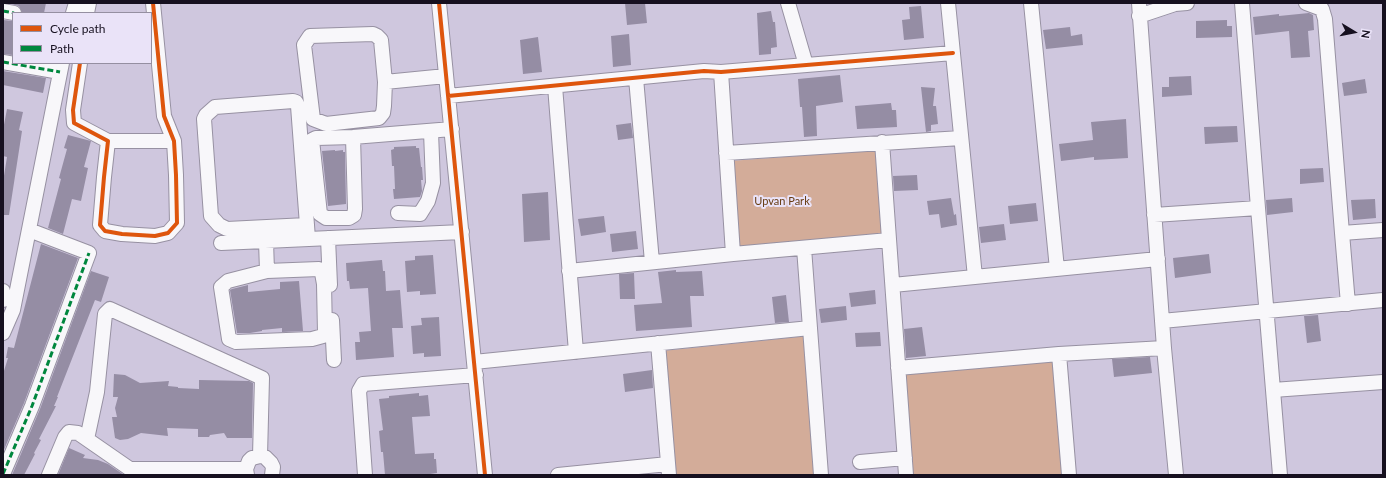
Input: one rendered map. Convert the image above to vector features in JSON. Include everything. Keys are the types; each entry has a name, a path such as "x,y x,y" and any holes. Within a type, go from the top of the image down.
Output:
{"street":[{"path":"108,141 100,225 105,231 122,234 155,236 168,233 177,224 174,141 164,116 152,3"},
{"path":"439,3 485,475"},
{"path":"788,3 806,65"},
{"path":"948,3 975,277"},
{"path":"1031,3 1057,269"},
{"path":"1176,475 1164,348 1139,9 1187,3"},
{"path":"1242,3 1280,475"},
{"path":"1306,3 1322,9 1325,19 1348,304"},
{"path":"372,34 377,36 381,40 385,82 383,113 378,118 326,124 320,123 313,119 304,45 310,36 372,34"},
{"path":"448,96 704,71 721,72 953,53"},
{"path":"3,333 13,310 61,68 22,64"},
{"path":"80,64 73,110 74,123 108,141 174,141"},
{"path":"721,72 733,254"},
{"path":"385,82 446,76"},
{"path":"636,78 652,262"},
{"path":"555,86 576,352"},
{"path":"308,232 298,106 296,102 293,101 216,108 206,115 204,119 211,216 219,225 227,229 308,232 328,238 462,232"},
{"path":"353,137 354,216 349,218 326,218 320,214 312,140 316,138 431,132 452,129"},
{"path":"398,213 420,214 428,201 433,183 431,132"},
{"path":"726,153 961,138"},
{"path":"882,142 906,475"},
{"path":"1154,215 1258,208"},
{"path":"3,474 32,406 89,253 29,230"},
{"path":"1342,233 1383,230"},
{"path":"222,242 266,240 308,232"},
{"path":"328,238 334,360"},
{"path":"266,240 267,271"},
{"path":"570,271 889,240"},
{"path":"804,248 821,475"},
{"path":"893,285 1158,259"},
{"path":"319,269 322,273 324,284 325,333 323,336 312,339 236,342 229,339 220,287 228,281 267,271 319,269"},
{"path":"3,291 3,300"},
{"path":"1162,321 1383,300"},
{"path":"87,439 97,392 104,314 110,309 262,378 260,456"},
{"path":"365,475 359,391 363,384 475,369 576,352 810,328"},
{"path":"558,475 669,470 658,344"},
{"path":"898,368 1059,354 1164,348"},
{"path":"1059,354 1069,475"},
{"path":"1273,390 1383,382"},
{"path":"49,475 65,437 69,432 78,433 87,439 129,472 247,472 246,465 252,458 260,456 265,457 271,463 273,467 272,475"},
{"path":"860,462 905,458"}],"green space":[{"name":"Upvan Park","path":"879,150 885,235 737,249 730,161"},
{"path":"807,336 817,475 673,475 662,351"},
{"path":"1055,359 1064,475 910,475 903,372"}],"building":[{"path":"7,3 46,3 44,12 22,12 19,6"},
{"path":"625,3 645,3 647,23 627,25"},
{"path":"921,6 924,38 904,40 902,20 910,19 909,7"},
{"path":"771,11 773,22 775,22 777,47 771,48 771,54 759,55 757,13"},
{"path":"1309,13 1313,15 1314,30 1308,31 1310,57 1291,58 1289,31 1255,35 1253,17"},
{"path":"3,20 12,21 12,55 3,54"},
{"path":"1227,20 1227,26 1232,26 1232,37 1196,38 1196,21"},
{"path":"1070,27 1071,36 1082,34 1083,45 1046,49 1043,30"},
{"path":"629,34 631,65 613,67 611,36"},
{"path":"538,37 542,72 523,74 520,40"},
{"path":"3,71 46,78 43,93 3,85"},
{"path":"840,75 843,102 816,106 817,136 804,137 798,79"},
{"path":"1191,76 1192,95 1162,97 1162,87 1169,87 1169,77"},
{"path":"1365,79 1367,93 1344,96 1342,83"},
{"path":"921,87 935,88 933,106 936,106 938,124 931,125 931,131 926,132"},
{"path":"891,103 892,110 896,110 897,127 857,129 855,106"},
{"path":"7,109 23,112 19,130 22,131 9,215 3,215 3,182 7,157 3,156 3,130"},
{"path":"1126,119 1128,158 1094,160 1094,157 1061,161 1059,144 1093,140 1091,122"},
{"path":"631,123 633,138 618,140 616,125"},
{"path":"1237,126 1238,142 1205,144 1204,127"},
{"path":"68,135 91,141 84,167 88,168 81,201 72,199 63,234 48,228 61,179 59,178 67,149 64,148"},
{"path":"416,146 416,148 419,148 422,167 423,180 421,180 422,191 420,197 394,199 394,166 392,166 391,150 394,149 394,147"},
{"path":"343,150 343,152 345,152 346,204 328,206 322,151"},
{"path":"1323,168 1324,182 1300,184 1300,169"},
{"path":"917,175 918,190 894,191 893,176"},
{"path":"548,192 550,240 524,242 522,194"},
{"path":"951,198 954,215 956,214 957,225 941,228 939,214 929,215 927,201"},
{"path":"1292,198 1293,212 1267,215 1266,200"},
{"path":"1375,199 1376,218 1353,220 1351,200"},
{"path":"1036,203 1038,221 1010,224 1008,206"},
{"path":"604,216 606,232 581,236 578,219"},
{"path":"1004,224 1006,240 981,243 979,227"},
{"path":"636,231 638,249 612,252 610,234"},
{"path":"41,244 78,258 24,403 3,452 3,374 8,358 6,358 8,347 14,348"},
{"path":"1209,254 1211,273 1175,278 1173,258"},
{"path":"433,255 436,294 420,295 420,291 407,292 405,261 415,260 415,256"},
{"path":"382,260 383,271 385,271 386,291 400,290 403,328 392,328 394,357 356,360 355,342 360,342 359,332 371,331 368,288 350,289 349,281 347,281 346,263"},
{"path":"676,270 676,272 702,271 704,296 690,296 692,327 636,331 634,305 662,303 658,272"},
{"path":"91,271 109,277 101,302 95,300 57,397 54,406 56,406 39,439 41,440 34,453 35,454 24,475 12,475 40,409"},
{"path":"634,273 635,299 620,299 619,274"},
{"path":"299,281 303,331 282,332 282,328 250,333 237,333 230,290 248,285 248,292 280,289 280,282"},
{"path":"875,290 876,304 851,307 849,293"},
{"path":"786,295 789,322 775,323 772,297"},
{"path":"846,306 847,320 821,323 819,309"},
{"path":"1318,315 1321,341 1307,343 1304,316"},
{"path":"439,317 441,356 424,357 424,353 413,354 411,326 422,325 421,318"},
{"path":"922,327 926,356 906,358 904,329"},
{"path":"880,332 881,346 856,347 855,333"},
{"path":"1150,357 1152,373 1114,377 1112,359"},
{"path":"652,370 653,388 625,392 623,374"},
{"path":"114,374 125,375 140,383 169,381 168,386 178,388 199,389 199,380 249,381 253,383 252,438 227,438 224,433 210,435 209,437 198,437 198,429 167,428 168,436 141,433 128,439 120,440 115,438 112,417 117,417 115,408 118,397 113,397"},
{"path":"419,393 419,396 428,395 430,416 412,417 415,454 434,453 437,473 430,475 385,475 379,431 383,430 379,399 389,398 389,396"},
{"path":"69,448 85,455 83,458 98,460 108,464 124,475 58,475"}],"marked path":[{"path":"3,11 12,13"},
{"path":"3,62 12,64"},
{"path":"14,64 60,72"},
{"path":"3,474 32,406 89,253"}],"cycle path":[{"path":"80,64 73,110 74,123 108,141 100,225 105,231 122,234 155,236 168,233 177,223 174,141 164,116 153,3"},
{"path":"439,3 485,475"},
{"path":"448,96 704,71 721,72 953,53"}]}
